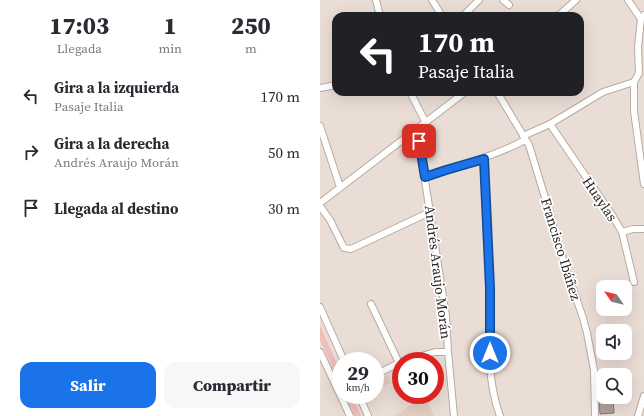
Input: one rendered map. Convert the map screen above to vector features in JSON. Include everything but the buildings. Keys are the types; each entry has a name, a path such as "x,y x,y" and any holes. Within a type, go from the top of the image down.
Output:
{"street":[{"path":"376,0 379,12"},
{"path":"432,0 440,12"},
{"path":"467,12 479,0"},
{"path":"503,0 509,5"},
{"path":"562,12 576,0"},
{"path":"628,0 643,18 638,47 641,72 634,82 634,111 644,184"},
{"path":"425,177 484,159 550,124 604,92 634,82"},
{"path":"320,88 332,86"},
{"path":"412,96 426,123"},
{"path":"430,212 351,249 344,248 320,204 340,187 460,96"},
{"name":"Francisco Ibáñez","path":"499,96 529,145 558,245 587,333 594,370 595,416"},
{"name":"Huaylas","path":"550,124 622,232 634,282"},
{"path":"320,126 340,187"},
{"name":"Andrés Araujo Morán","path":"417,129 446,316 454,416"},
{"path":"484,159 490,288 491,376 492,390 500,416"},
{"path":"622,232 632,229 644,229"},
{"path":"371,304 397,352"},
{"path":"320,307 340,352"},
{"path":"320,352 350,416"},
{"path":"632,416 639,415 644,396"},
{"path":"363,404 368,416"}],"shaded area":[{"path":"320,326 332,352 332,366 320,340"},
{"path":"388,375 391,383 384,386 384,377"},
{"path":"349,404 355,404 361,416 355,416"},
{"path":"412,404 429,404 434,416 392,416 402,412"}],"route":[{"path":"419,141 425,177 484,159 490,288 490,353"}]}
